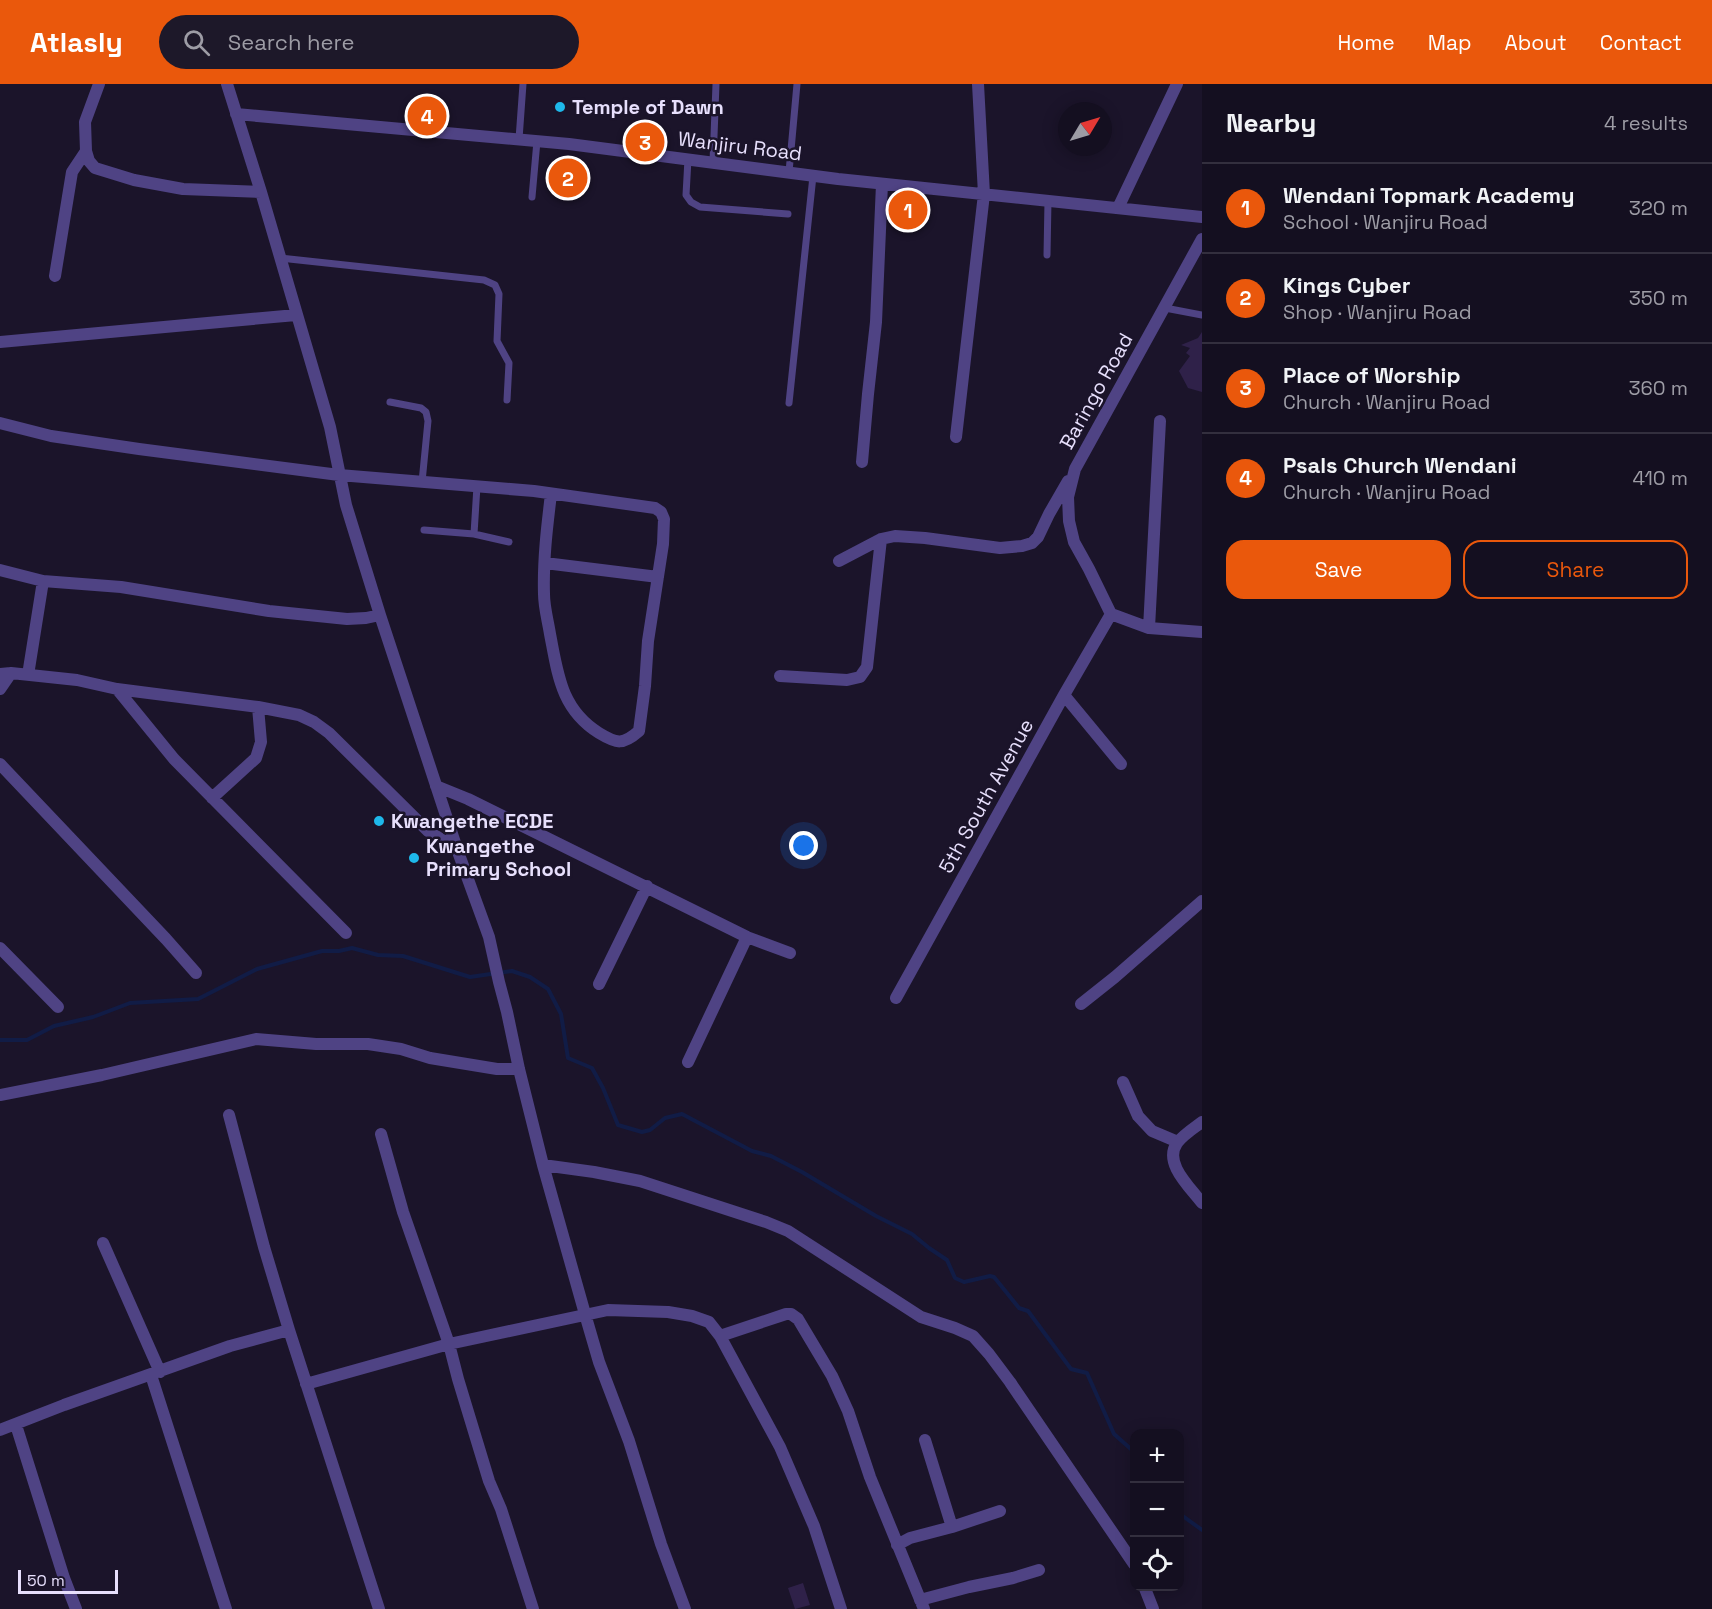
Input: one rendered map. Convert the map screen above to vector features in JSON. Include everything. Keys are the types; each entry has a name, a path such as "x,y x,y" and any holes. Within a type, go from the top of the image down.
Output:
{"street":[{"path":"99,84 84,123 86,151 95,168 134,180 183,189 261,192"},
{"path":"227,84 330,427 346,505 436,786 489,937 543,1165 599,1362 629,1441 661,1544 685,1609"},
{"path":"956,437 984,194 978,84"},
{"path":"1118,208 1177,84"},
{"name":"Wanjiru Road","path":"236,114 519,139 813,176 1202,217"},
{"path":"55,276 72,172 86,151"},
{"path":"862,462 876,322 882,183"},
{"name":"Baringo Road","path":"1112,614 1074,542 1069,521 1068,497 1075,469 1202,239"},
{"path":"0,342 297,315"},
{"path":"1149,628 1160,421"},
{"path":"0,423 51,436 339,475 477,486 551,494 655,508 661,512 664,519 663,544 648,641 639,731 629,740 620,742 606,737 589,726 572,708 563,692 544,596 551,494"},
{"path":"839,561 881,539 895,536 1000,548 1032,543 1038,537 1075,469"},
{"path":"780,676 848,680 860,677 867,667 881,539"},
{"path":"545,563 658,577"},
{"path":"0,570 43,581 121,587 269,611 347,619 380,615"},
{"path":"28,675 43,581"},
{"path":"1112,614 1149,628 1202,632"},
{"name":"5th South Avenue","path":"896,998 1064,695 1112,614"},
{"path":"0,689 5,674 28,675 77,680 117,689 258,707 299,715 314,722 328,733 428,831 457,849"},
{"path":"117,689 174,759 346,933"},
{"path":"1064,695 1121,764"},
{"path":"212,798 256,758 261,742 258,707"},
{"path":"0,764 196,973"},
{"path":"436,786 468,799 747,937 790,953"},
{"path":"599,984 647,886"},
{"path":"1081,1004 1201,904"},
{"path":"688,1062 747,937"},
{"path":"0,948 58,1007"},
{"path":"0,1095 102,1075 256,1039 316,1044 368,1044 497,1069 519,1070"},
{"path":"1123,1082 1138,1116 1152,1131 1178,1142"},
{"path":"229,1115 289,1330 379,1609"},
{"path":"1202,1122 1178,1142 1172,1152 1173,1164 1202,1203"},
{"path":"381,1134 403,1212 449,1344 489,1481 501,1509 533,1609"},
{"path":"543,1165 640,1180 766,1222 788,1231 921,1317 973,1336 1010,1382 1130,1558"},
{"path":"103,1243 156,1374 226,1609"},
{"path":"306,1383 449,1344 608,1310 684,1315 709,1322 720,1336 780,1447 814,1526 841,1609"},
{"path":"720,1336 786,1314 791,1314 798,1319 848,1411 870,1477 922,1604 969,1587 1039,1570"},
{"path":"0,1430 230,1347 289,1330"},
{"path":"16,1425 76,1609"},
{"path":"925,1440 952,1527"},
{"path":"897,1545 910,1538 1000,1511"},
{"path":"1146,1591 1154,1609"}],"lane":[{"path":"519,139 523,84"},
{"path":"713,162 716,84"},
{"path":"789,172 797,84"},
{"path":"532,197 537,141"},
{"path":"688,159 686,195 691,202 700,207 788,214"},
{"path":"789,403 813,176"},
{"path":"1047,255 1048,201"},
{"path":"280,258 484,280 495,285 499,294 497,341 509,363 507,400"},
{"path":"1165,308 1202,315"},
{"path":"390,402 421,408 427,414 422,482"},
{"path":"474,534 477,486"},
{"path":"423,530 474,534 509,542"}],"building":[{"path":"1202,332 1202,392 1188,388 1179,371 1190,356 1186,353 1190,348 1181,345 1198,338"},
{"path":"803,1583 810,1605 795,1609 788,1588"}],"waterway":[{"path":"0,1040 27,1040 54,1026 93,1017 130,1003 198,999 257,969 322,951 352,948 378,955 403,956 470,977 512,971 530,977 548,989 561,1014 568,1058 592,1068 618,1125 642,1132 650,1130 665,1118 682,1114 752,1151 771,1156 802,1172 876,1216 912,1234 947,1260 955,1278 964,1282 994,1277 1019,1308 1028,1311 1071,1369 1087,1373 1114,1434 1130,1448"},
{"path":"1184,1517 1202,1530"}],"place":[{"name":"Temple of Dawn","path":"560,107"},
{"name":"Psals Church Wendani","path":"427,116"},
{"name":"Place of Worship","path":"645,142"},
{"name":"Kings Cyber","path":"568,178"},
{"name":"Wendani Topmark Academy","path":"908,210"},
{"name":"Kwangethe ECDE","path":"379,821"},
{"name":"Kwangethe Primary School","path":"414,858"}]}
